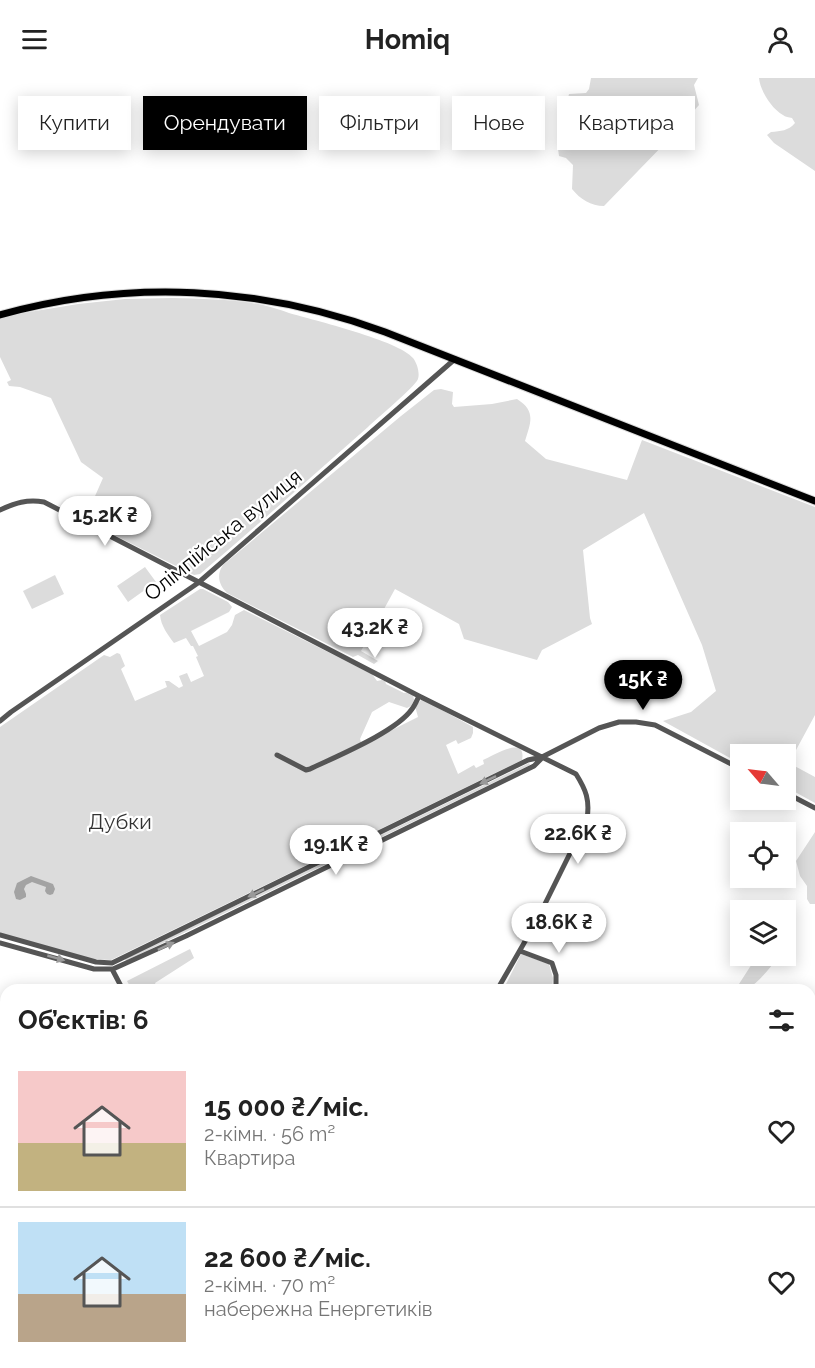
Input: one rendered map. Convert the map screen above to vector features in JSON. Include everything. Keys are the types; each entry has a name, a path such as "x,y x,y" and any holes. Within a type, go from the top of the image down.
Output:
{"main road":[{"path":"0,315 57,303 111,296 180,292 231,295 276,302 331,315 372,328 815,501"}],"street":[{"name":"Олімпійська вулиця","path":"0,721 198,583 455,359"},
{"path":"0,510 24,501 44,502 419,696 576,774 584,787 589,805 587,819 520,951 501,984"},
{"path":"277,755 306,770 310,769 395,726 412,709 419,696"},
{"path":"0,943 94,969 113,969 186,936 534,766 542,758 599,728 619,723 636,722 655,725 730,763"},
{"path":"0,935 96,962 112,963 528,760 542,758"},
{"path":"796,798 815,808"},
{"path":"520,951 552,963 556,984"},
{"path":"107,963 113,969 120,984"}],"green space":[{"path":"591,78 698,78 694,85 699,105 695,110 695,96 568,96 569,94 586,93"},
{"path":"759,78 815,78 815,171 774,143 767,135 787,129 795,123 792,118 784,116 770,103 761,88"},
{"path":"558,150 658,150 604,206 586,201 572,189 573,165 566,158 559,156"},
{"path":"125,299 229,300 263,305 355,332 405,351 413,358 419,374 415,383 395,403 200,574 194,575 78,517 82,509 88,512 103,478 81,462 51,398 20,387 9,386 7,382 11,380 0,357 0,318 78,304"},
{"path":"434,390 453,392 454,407 492,404 517,399 527,408 530,417 525,441 546,459 627,480 642,440 815,507 815,715 796,750 796,744 730,744 730,758 663,721 691,712 716,691 702,645 644,513 583,550 592,624 542,650 537,660 464,639 459,624 395,589 361,651 378,661 374,664 358,655 353,657 227,593 219,580 223,565"},
{"path":"145,567 156,582 128,602 117,586"},
{"path":"55,575 64,594 32,609 23,591"},
{"name":"Дубки","path":"200,589 228,602 232,607 229,612 191,631 199,646 227,632 235,615 244,610 372,674 377,681 385,681 386,684 404,693 413,694 414,700 407,708 389,702 372,712 360,739 362,745 418,717 415,706 422,699 473,727 471,738 458,744 456,740 446,745 458,774 474,765 476,768 484,764 483,760 508,749 519,748 522,752 522,760 111,960 90,959 0,934 0,727 104,655 110,657 117,653 120,654 125,666 121,669 135,701 167,687 165,681 179,688 183,686 179,676 187,673 191,682 204,676 193,646 186,638 174,643 163,627 160,615"},
{"path":"529,763 530,765 126,961 125,959"},
{"path":"796,767 815,777 815,803 796,793"},
{"path":"815,832 815,904 810,904 807,899 807,886 800,876 796,861"},
{"path":"190,949 194,958 155,984 129,984 127,981"},
{"path":"521,954 549,964 552,984 506,984"},
{"path":"751,966 771,966 760,979 754,984 739,984"}],"shaded area":[{"path":"31,876 53,884 55,889 53,894 47,894 46,887 32,882 24,889 26,897 16,899 14,892 17,883"}]}
